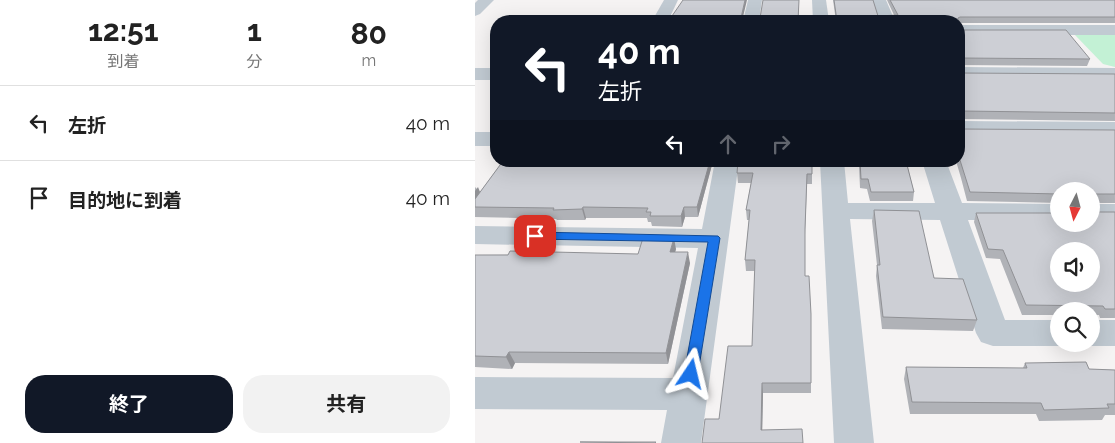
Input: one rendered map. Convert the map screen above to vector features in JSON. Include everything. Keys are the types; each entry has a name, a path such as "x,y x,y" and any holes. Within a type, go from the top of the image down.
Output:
{"street":[{"path":"475,11 487,0"},
{"path":"663,15 671,0"},
{"path":"752,15 755,0"},
{"path":"819,0 820,15"},
{"path":"879,0 885,15"},
{"path":"965,30 1115,30"},
{"path":"965,73 1115,74"},
{"path":"475,74 490,74"},
{"path":"965,128 1115,129"},
{"path":"475,139 490,139"},
{"path":"681,443 726,167"},
{"path":"832,167 854,443"},
{"path":"936,167 993,333 1050,333"},
{"path":"836,211 1050,212"},
{"path":"1100,212 1115,212"},
{"path":"475,235 714,238"},
{"path":"1100,333 1115,333"},
{"path":"475,393 688,394"}],"green space":[{"path":"1076,33 1115,33 1115,67 1103,64 1075,35"}],"building":[{"path":"683,0 745,0 742,15 673,15"},
{"path":"763,0 799,0 798,15 760,15"},
{"path":"834,0 873,0 878,15 836,15"},
{"path":"890,0 1115,0 1115,17 898,15"},
{"path":"965,30 1066,30 1090,59 965,58"},
{"path":"965,73 1115,74 1115,113 965,111"},
{"path":"965,129 1115,130 1115,194 1100,194 1100,182 1050,182 1050,194 970,192 962,167 965,167"},
{"path":"499,167 708,167 697,207 684,207 681,216 650,216 651,212 646,212 648,208 583,207 582,209 553,210 554,208 475,207 475,199"},
{"path":"738,167 812,167 812,174 807,174 805,229 805,276 809,276 811,314 811,383 762,383 761,430 802,429 803,443 702,443 705,419 719,419 728,346 752,346 755,260 745,260 750,210 746,210 753,173 737,173"},
{"path":"860,167 908,167 914,192 871,192 868,179 861,179"},
{"path":"874,210 919,211 934,278 963,279 977,320 883,317 877,265 880,265"},
{"path":"1100,212 1115,212 1115,309 1105,309 1103,306 1100,306 1100,302 1050,302 1050,305 1026,305 1003,250 988,249 976,213 1050,213 1050,232 1100,232"},
{"path":"643,238 674,238 670,252 688,252 666,353 509,352 506,357 475,356 475,255 508,255 510,251 638,254"},
{"path":"1086,362 1089,369 1115,370 1115,404 1107,404 1109,408 1044,410 1041,403 912,402 906,367 1027,368 1025,363"},
{"path":"580,442 656,442 655,443"}],"route":[{"path":"535,236 714,238 691,374"}]}
